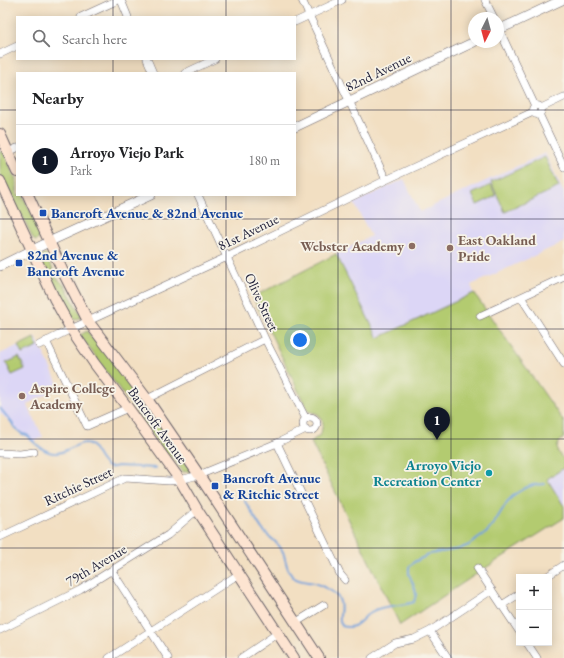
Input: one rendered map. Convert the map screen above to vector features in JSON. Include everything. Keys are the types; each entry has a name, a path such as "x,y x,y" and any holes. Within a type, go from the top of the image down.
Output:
{"main road":[{"path":"0,134 13,150 16,166"},
{"name":"Bancroft Avenue","path":"0,181 54,298 71,329 94,363 180,480 294,658"},
{"name":"Bancroft Avenue","path":"28,196 64,274 88,321 147,399 199,475 319,658"}],"street":[{"path":"83,16 119,0 127,16"},
{"path":"302,0 386,180"},
{"path":"296,22 342,0"},
{"path":"485,0 491,12"},
{"path":"504,26 562,0"},
{"path":"504,41 564,167"},
{"name":"82nd Avenue","path":"296,127 468,45"},
{"path":"0,54 16,46"},
{"path":"147,60 153,72"},
{"path":"187,72 213,60"},
{"name":"81st Avenue","path":"39,345 564,97"},
{"path":"0,266 149,196"},
{"name":"Olive Street","path":"198,196 265,339 306,419"},
{"path":"480,316 564,277"},
{"path":"521,297 564,364"},
{"path":"147,399 265,339"},
{"path":"46,341 87,426 128,408"},
{"path":"310,417 314,418 317,423 317,427 314,430 308,431 306,429 304,424 306,419 310,417"},
{"name":"Ritchie Street","path":"0,537 125,478 169,481 199,475 277,443 306,429"},
{"path":"277,443 340,574 345,580"},
{"path":"0,453 20,454 34,452"},
{"name":"79th Avenue","path":"0,630 65,598 112,571 168,535 198,510"},
{"path":"550,574 564,565"},
{"path":"477,568 516,626"},
{"path":"112,571 168,658"},
{"path":"109,658 239,574"},
{"path":"372,658 395,643 414,639 430,631 492,590"},
{"path":"502,605 516,596"},
{"path":"295,623 324,605"},
{"path":"430,631 448,658"},
{"path":"241,658 278,634"},
{"path":"529,646 536,658"}],"shaded area":[{"name":"East Oakland Pride","path":"545,153 564,193 564,242 471,285 474,293 377,338 336,254 371,236 354,203 404,179 420,212"},
{"name":"Aspire College Academy","path":"36,337 60,388 27,404 43,437 32,442 0,413 0,354"},
{"path":"564,468 564,506 547,479"}],"green space":[{"path":"3,151 16,180 16,196 23,196 42,237 35,241 23,217 16,209 0,174 0,152"},
{"path":"545,157 559,187 505,212 491,182"},
{"path":"491,185 496,196 477,205 472,194"},
{"path":"45,254 56,277 65,286 82,317 75,320 65,305 56,296 38,258"},
{"path":"336,254 378,338 474,293 564,422 564,438 561,440 557,448 559,454 564,459 564,468 547,479 564,506 564,518 400,625 311,442 321,434 323,422 318,414 308,411 253,297"},
{"path":"87,331 98,345 106,350 146,405 135,410 81,337 80,335"},
{"path":"34,338 38,347 22,354 18,346"},
{"path":"19,357 25,369 12,375 6,363"},
{"path":"149,407 192,471 183,472 174,459 166,453 136,412"}],"waterway":[{"path":"0,408 14,427 22,434 27,435 32,441 46,451 59,453 84,443 92,446 101,461 108,467 118,466 156,468"},
{"path":"244,500 262,529 281,548 293,577 300,581 321,585 337,596 341,604 340,621 342,626 351,627 376,609 414,602 416,594 409,574 409,567 414,562 430,554 459,549 469,545 486,533 493,525 507,502 515,494 533,485 545,484"}],"place":[{"name":"Bancroft Avenue & 82nd Avenue","path":"43,213"},
{"name":"Webster Academy","path":"412,246"},
{"name":"East Oakland Pride","path":"450,248"},
{"name":"82nd Avenue & Bancroft Avenue","path":"19,263"},
{"name":"Aspire College Academy","path":"22,396"},
{"name":"Arroyo Viejo Park","path":"437,440"},
{"name":"Arroyo Viejo Recreation Center","path":"489,473"},
{"name":"Bancroft Avenue & Ritchie Street","path":"215,486"}]}
